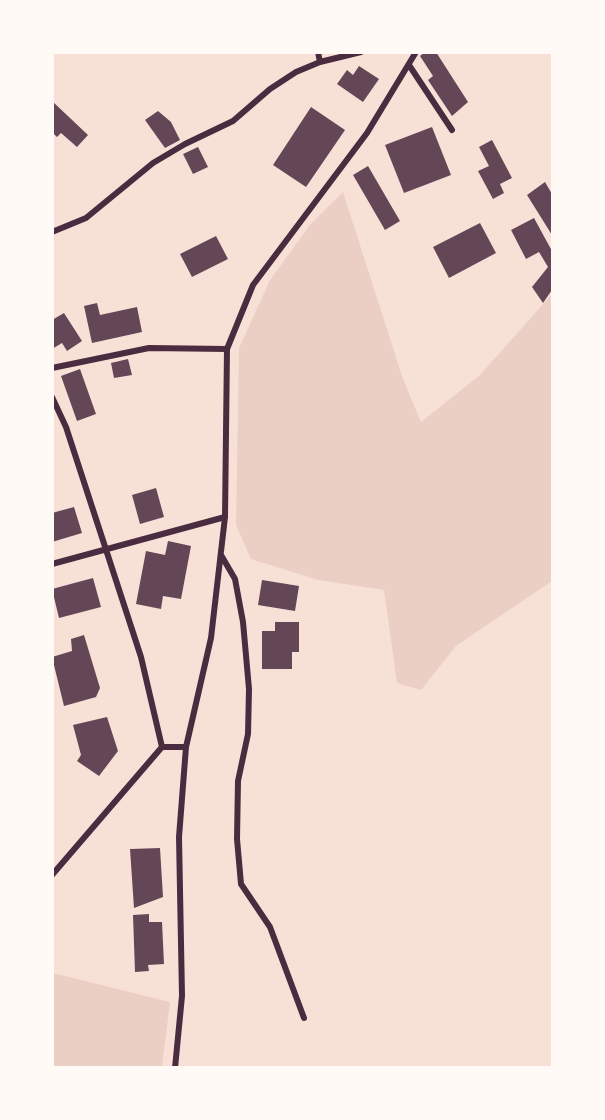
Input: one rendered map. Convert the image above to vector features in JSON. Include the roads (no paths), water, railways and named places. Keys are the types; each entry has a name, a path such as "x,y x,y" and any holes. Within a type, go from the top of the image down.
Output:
{"street":[{"path":"318,52 320,62"},
{"path":"52,232 86,218 153,163 185,144 233,121 270,89 296,72 320,62 361,52"},
{"path":"175,1068 182,996 179,837 186,747 211,638 225,517 226,349 253,285 367,133 416,52"},
{"path":"409,65 452,130"},
{"path":"52,368 149,348 226,349"},
{"path":"52,397 66,427 141,657 162,747"},
{"path":"52,564 225,517"},
{"path":"221,555 235,579 243,622 249,689 248,734 238,782 237,839 241,884 270,927 304,1018"},
{"path":"52,875 162,747 186,747"},
{"path":"52,861 60,866"}]}
